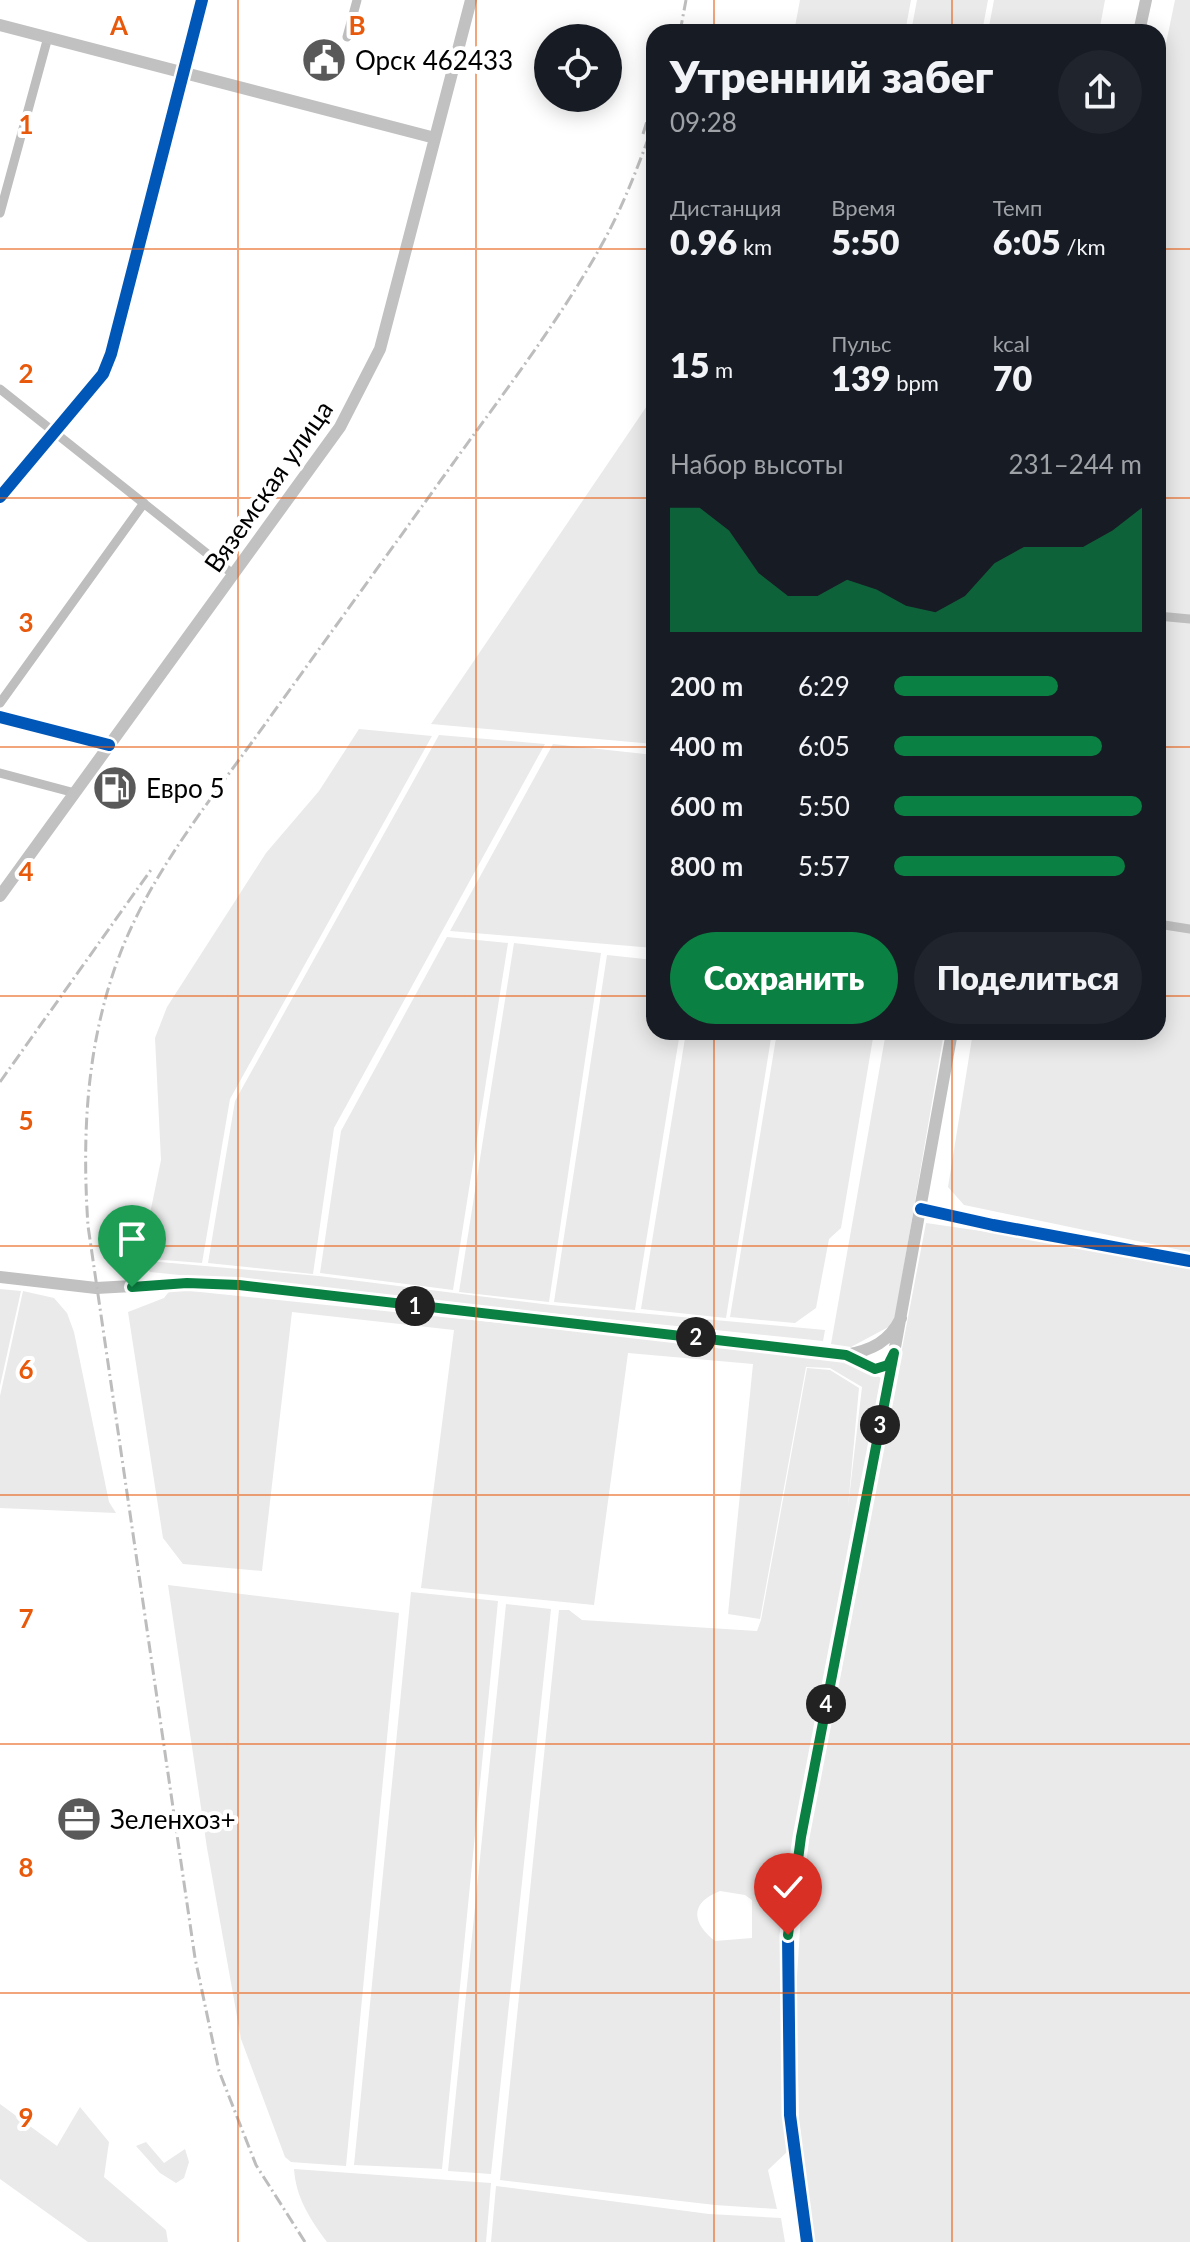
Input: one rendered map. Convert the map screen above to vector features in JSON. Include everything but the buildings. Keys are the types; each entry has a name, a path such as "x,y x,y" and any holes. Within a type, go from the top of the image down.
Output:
{"main road":[{"name":"Вяземская улица","path":"0,896 340,427 380,349 471,0"},
{"path":"1141,24 1146,0"},
{"path":"0,25 435,138"},
{"path":"0,1277 96,1288 187,1283 239,1285 846,1355 875,1369 888,1365 894,1353 951,1040"},
{"path":"846,1355 881,1344 893,1333 901,1318"}],"street":[{"path":"0,497 103,374 111,354 202,0"},
{"path":"347,37 357,0"},
{"path":"0,213 48,37"},
{"path":"0,389 234,575"},
{"path":"0,703 144,503"},
{"path":"1166,617 1190,619"},
{"path":"0,717 109,745"},
{"path":"0,773 75,793"},
{"path":"1166,925 1190,929"},
{"path":"921,1209 1190,1261"},
{"path":"807,2242 790,2115 788,1935 801,1837 894,1353"}],"shaded area":[{"path":"800,0 911,0 906,24 796,24"},
{"path":"917,0 988,0 984,24 912,24"},
{"path":"994,0 1105,0 1100,24 990,24"},
{"path":"1175,0 1190,0 1190,1252 964,1205 948,1187 972,1040 1166,1040 1166,43"},
{"path":"646,407 646,743 431,724"},
{"path":"359,729 432,736 230,1099 202,1263 151,1259 144,1243 161,1160 155,1038 167,1007 266,853 319,791"},
{"path":"439,735 545,744 334,1128 313,1274 208,1263 235,1101"},
{"path":"553,744 646,754 646,947 450,931"},
{"path":"447,937 508,943 453,1290 320,1273 341,1131"},
{"path":"514,943 601,953 549,1302 459,1292"},
{"path":"607,955 646,959 646,1040 679,1040 635,1310 554,1302"},
{"path":"685,1040 771,1040 726,1318 641,1309"},
{"path":"776,1040 873,1040 841,1228 829,1239 816,1308 795,1323 730,1317"},
{"path":"885,1040 943,1040 894,1324 851,1347 831,1344"},
{"path":"926,1223 1190,1269 1190,2242 811,2242 800,2161 796,1992 806,1835 836,1695"},
{"path":"137,1260 319,1276 551,1305 825,1330 823,1341 150,1272"},
{"path":"0,1289 21,1291 0,1386"},
{"path":"171,1289 847,1359 881,1378 860,1510 855,1509 859,1511 784,1924 783,2095 788,2151 768,2170 777,2209 715,2205 500,2180 559,1610 569,1610 582,1620 757,1631 761,1620 807,1368 830,1370 859,1388 848,1507 862,1387 830,1368 806,1367 760,1619 728,1614 753,1364 628,1353 594,1605 421,1588 454,1330 292,1312 262,1571 183,1564 163,1538 128,1312 164,1298","holes":["720,1891 745,1895 752,1900 752,1938 715,1941 698,1920 699,1907"]},
{"path":"23,1291 54,1298 67,1313 74,1332 109,1502 116,1513 0,1508 0,1396"},
{"path":"168,1585 399,1613 346,2166 291,2162 285,2157 241,2039 207,1848"},
{"path":"411,1592 498,1601 442,2169 354,2165"},
{"path":"506,1604 551,1609 491,2174 448,2171"},
{"path":"0,2104 57,2146 80,2107 109,2142 104,2177 166,2230 168,2242 88,2242 0,2179"},
{"path":"146,2142 164,2163 185,2149 189,2162 184,2178 176,2183 160,2173 136,2146"},
{"path":"294,2169 491,2183 486,2242 327,2242 305,2208"},
{"path":"496,2186 709,2214 781,2218 785,2242 491,2242"}],"railway":[{"path":"682,24 686,0"},
{"path":"643,134 646,124"},
{"path":"305,2242 256,2165 219,2071 195,1958 88,1226 86,1126 93,1060 117,962 146,897 205,807 554,322 614,221 646,144"},
{"path":"0,1082 153,867"}],"cycle path":[{"path":"0,497 103,374 111,354 202,0"},
{"path":"0,717 109,745"},
{"path":"921,1209 1190,1261"},
{"path":"807,2242 790,2115 788,1935 801,1837 894,1353"}],"place":[{"name":"Орск 462433","path":"324,60"},
{"name":"Евро 5","path":"115,788"},
{"name":"Зеленхоз+","path":"79,1819"}],"route":[{"path":"132,1287 187,1283 239,1285 846,1355 875,1369 888,1365 894,1353 801,1837 788,1935"}]}
